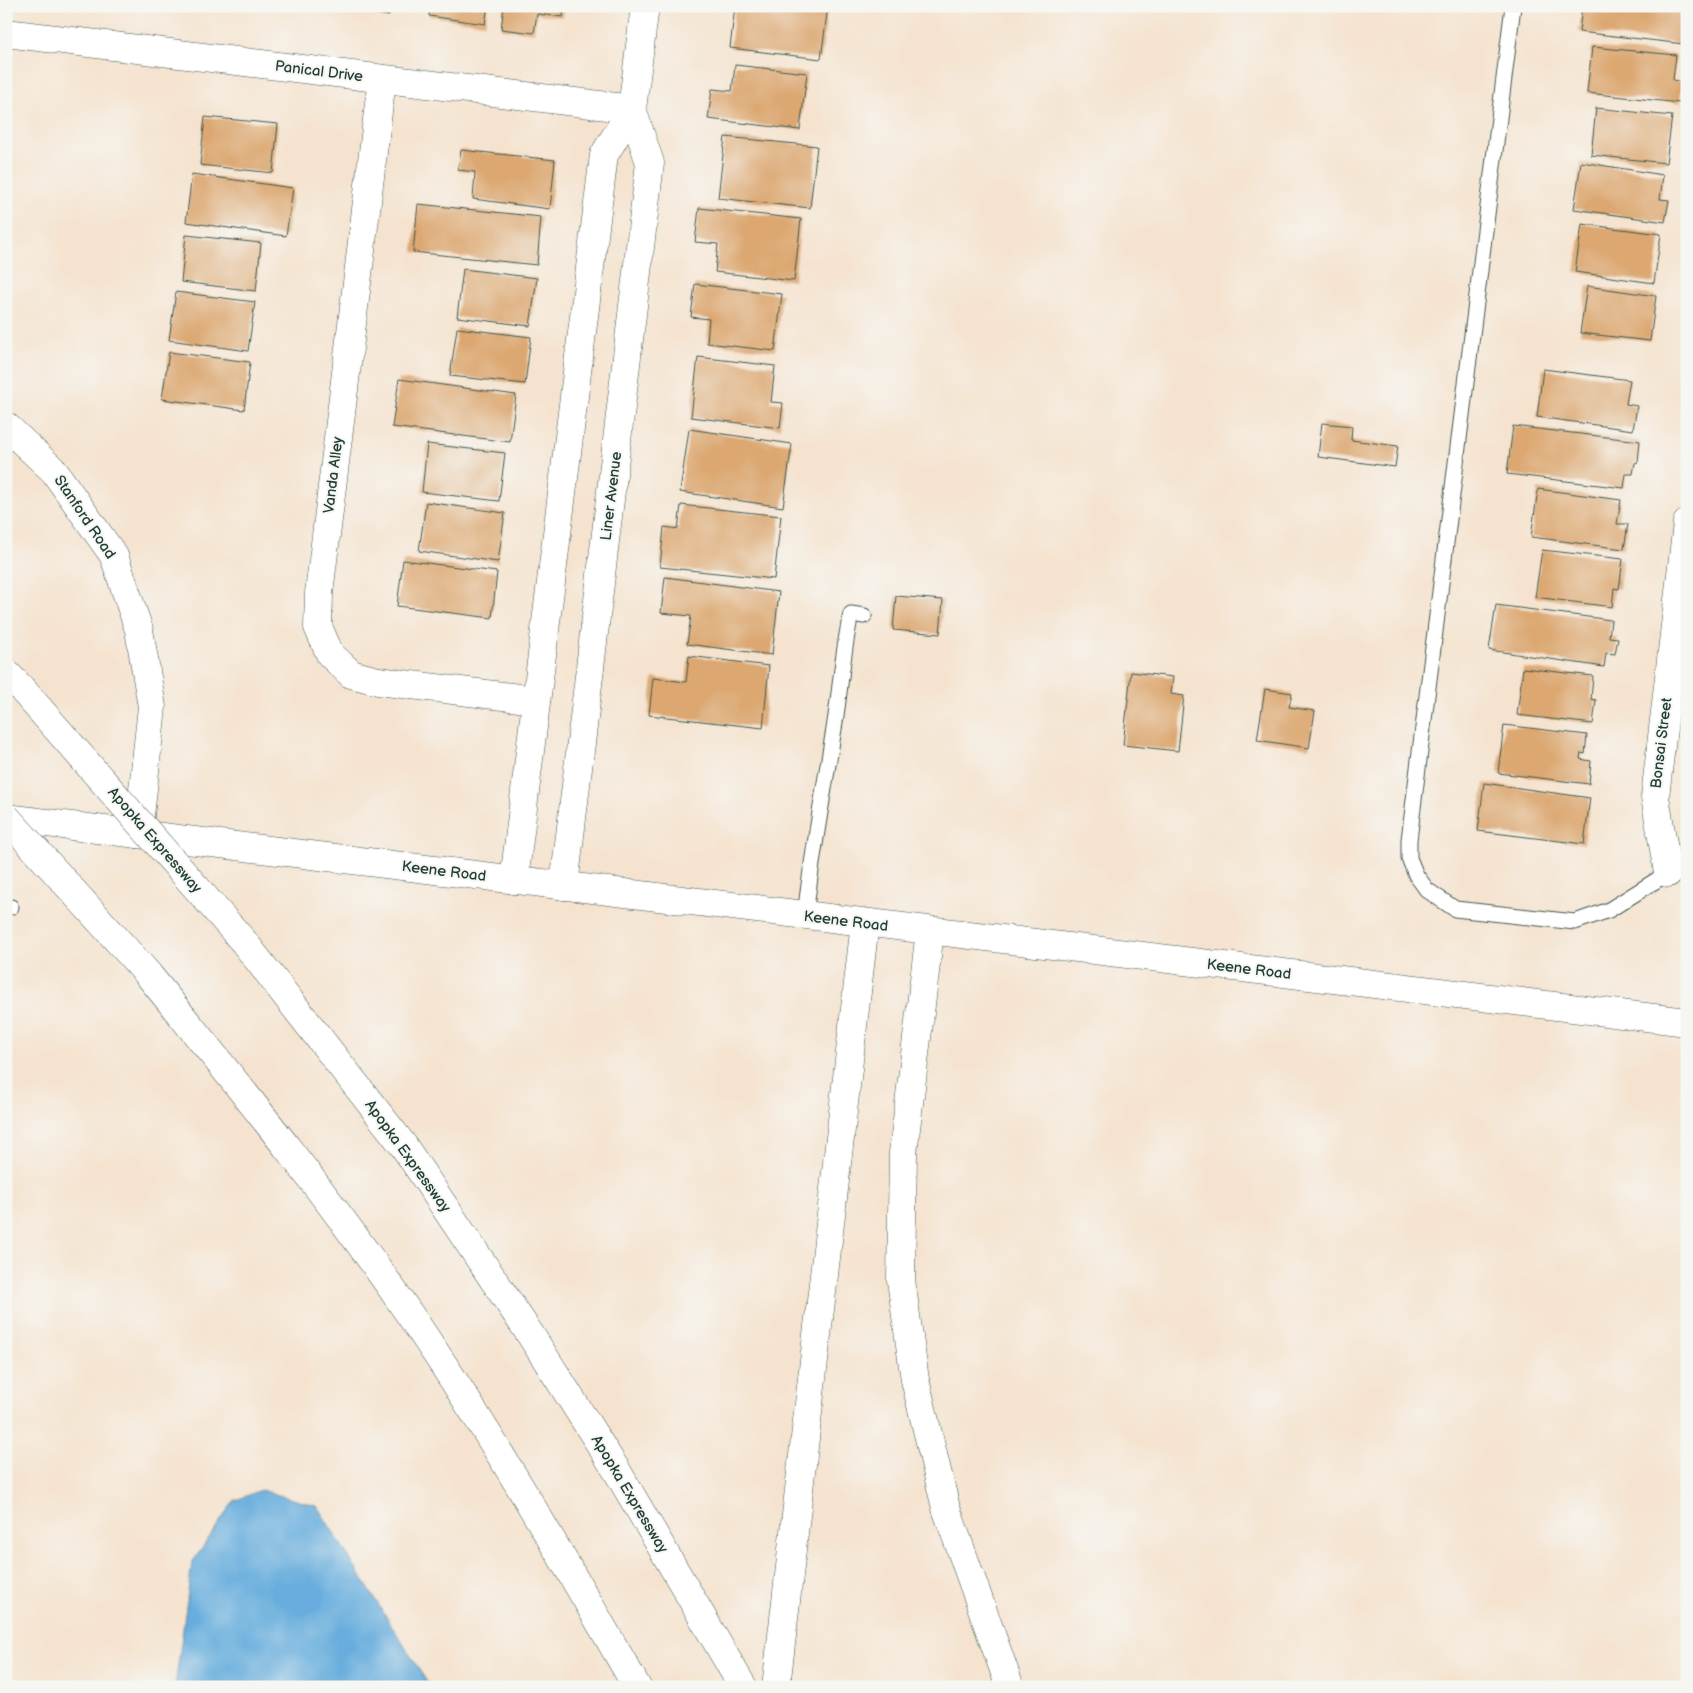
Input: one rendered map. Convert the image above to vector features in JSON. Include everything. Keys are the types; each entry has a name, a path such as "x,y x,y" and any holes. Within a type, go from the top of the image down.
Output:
{"main road":[{"name":"Liner Avenue","path":"514,880 604,155 632,109 645,6"},
{"name":"Panical Drive","path":"6,33 632,109"},
{"name":"Vanda Alley","path":"382,79 319,593 318,627 330,654 350,674 378,682 536,700"},
{"name":"Liner Avenue","path":"564,886 650,163 632,109"},
{"name":"Stanford Road","path":"6,426 54,471 114,556 139,630 152,707 138,834"},
{"name":"Bonsai Street","path":"1668,873 1655,797 1687,523"},
{"name":"Apopka Expressway","path":"14,681 244,942 403,1145 530,1334 617,1471 743,1687"},
{"name":"Keene Road","path":"6,817 805,916 1687,1022"},
{"path":"6,817 147,973 292,1152 410,1315 528,1500 637,1687"},
{"path":"776,1687 865,923"},
{"path":"930,931 903,1153 901,1280 915,1380 946,1508 1010,1687"}],"lane":[{"path":"1513,6 1409,840 1410,858 1416,875 1427,890 1455,909 1576,922 1609,910 1668,873"},
{"path":"805,916 812,853 833,734 845,638 851,614 864,616"}],"water":[{"path":"261,1490 317,1506 430,1687 175,1687 192,1563 234,1501"}],"building":[{"path":"353,6 390,6 389,16 353,10"},
{"path":"430,6 488,6 485,24 429,16"},
{"path":"504,6 564,6 563,17 537,14 534,33 501,29"},
{"path":"735,6 828,6 821,59 730,48"},
{"path":"1582,6 1687,6 1684,44 1579,32"},
{"path":"1592,47 1676,55 1673,80 1682,82 1680,103 1587,93"},
{"path":"735,65 807,73 800,130 708,119 712,89 732,91"},
{"path":"1596,108 1672,116 1666,163 1591,155"},
{"path":"205,117 278,124 273,173 200,165"},
{"path":"725,137 817,146 810,208 718,198"},
{"path":"461,150 555,160 550,209 473,199 475,172 458,170"},
{"path":"1581,162 1663,175 1660,199 1669,200 1665,222 1574,209"},
{"path":"192,174 293,188 286,236 186,222"},
{"path":"418,204 541,217 537,265 413,252"},
{"path":"699,208 801,219 794,281 715,272 718,244 695,242"},
{"path":"1582,224 1661,234 1654,283 1575,272"},
{"path":"186,235 261,243 256,291 181,282"},
{"path":"463,269 537,278 530,326 457,317"},
{"path":"695,284 782,294 775,351 707,343 709,319 691,317"},
{"path":"1587,286 1656,296 1650,341 1580,333"},
{"path":"176,292 255,302 248,351 169,340"},
{"path":"457,328 531,337 525,384 450,376"},
{"path":"169,352 250,362 244,410 162,399"},
{"path":"698,357 775,366 771,402 783,403 780,428 691,417"},
{"path":"1543,369 1630,380 1626,404 1637,406 1633,430 1537,417"},
{"path":"399,379 516,395 510,442 392,427"},
{"path":"1322,423 1352,426 1351,440 1398,446 1395,467 1318,457"},
{"path":"1513,426 1640,441 1638,462 1635,463 1633,474 1626,474 1624,488 1507,474"},
{"path":"689,429 792,444 783,507 680,492"},
{"path":"427,444 505,453 499,501 422,492"},
{"path":"1538,489 1621,500 1617,524 1628,524 1624,549 1531,537"},
{"path":"426,502 505,513 498,562 419,551"},
{"path":"681,505 781,516 774,579 660,567 664,527 678,529"},
{"path":"1542,550 1623,559 1619,589 1614,588 1612,607 1535,597"},
{"path":"403,560 497,572 492,618 397,606"},
{"path":"665,577 779,592 772,655 687,644 691,616 661,613"},
{"path":"896,596 943,600 940,634 893,630"},
{"path":"1496,605 1611,620 1609,637 1618,638 1615,654 1606,653 1604,667 1489,650"},
{"path":"689,656 769,666 763,728 649,715 653,678 686,682"},
{"path":"1523,668 1593,676 1591,699 1596,700 1593,724 1517,715"},
{"path":"1131,672 1173,677 1171,694 1184,696 1178,751 1123,745"},
{"path":"1265,689 1292,693 1289,707 1315,711 1309,748 1257,740"},
{"path":"1504,725 1587,735 1585,754 1581,753 1580,759 1591,761 1589,784 1498,773"},
{"path":"1484,783 1590,798 1584,844 1478,831"}]}
